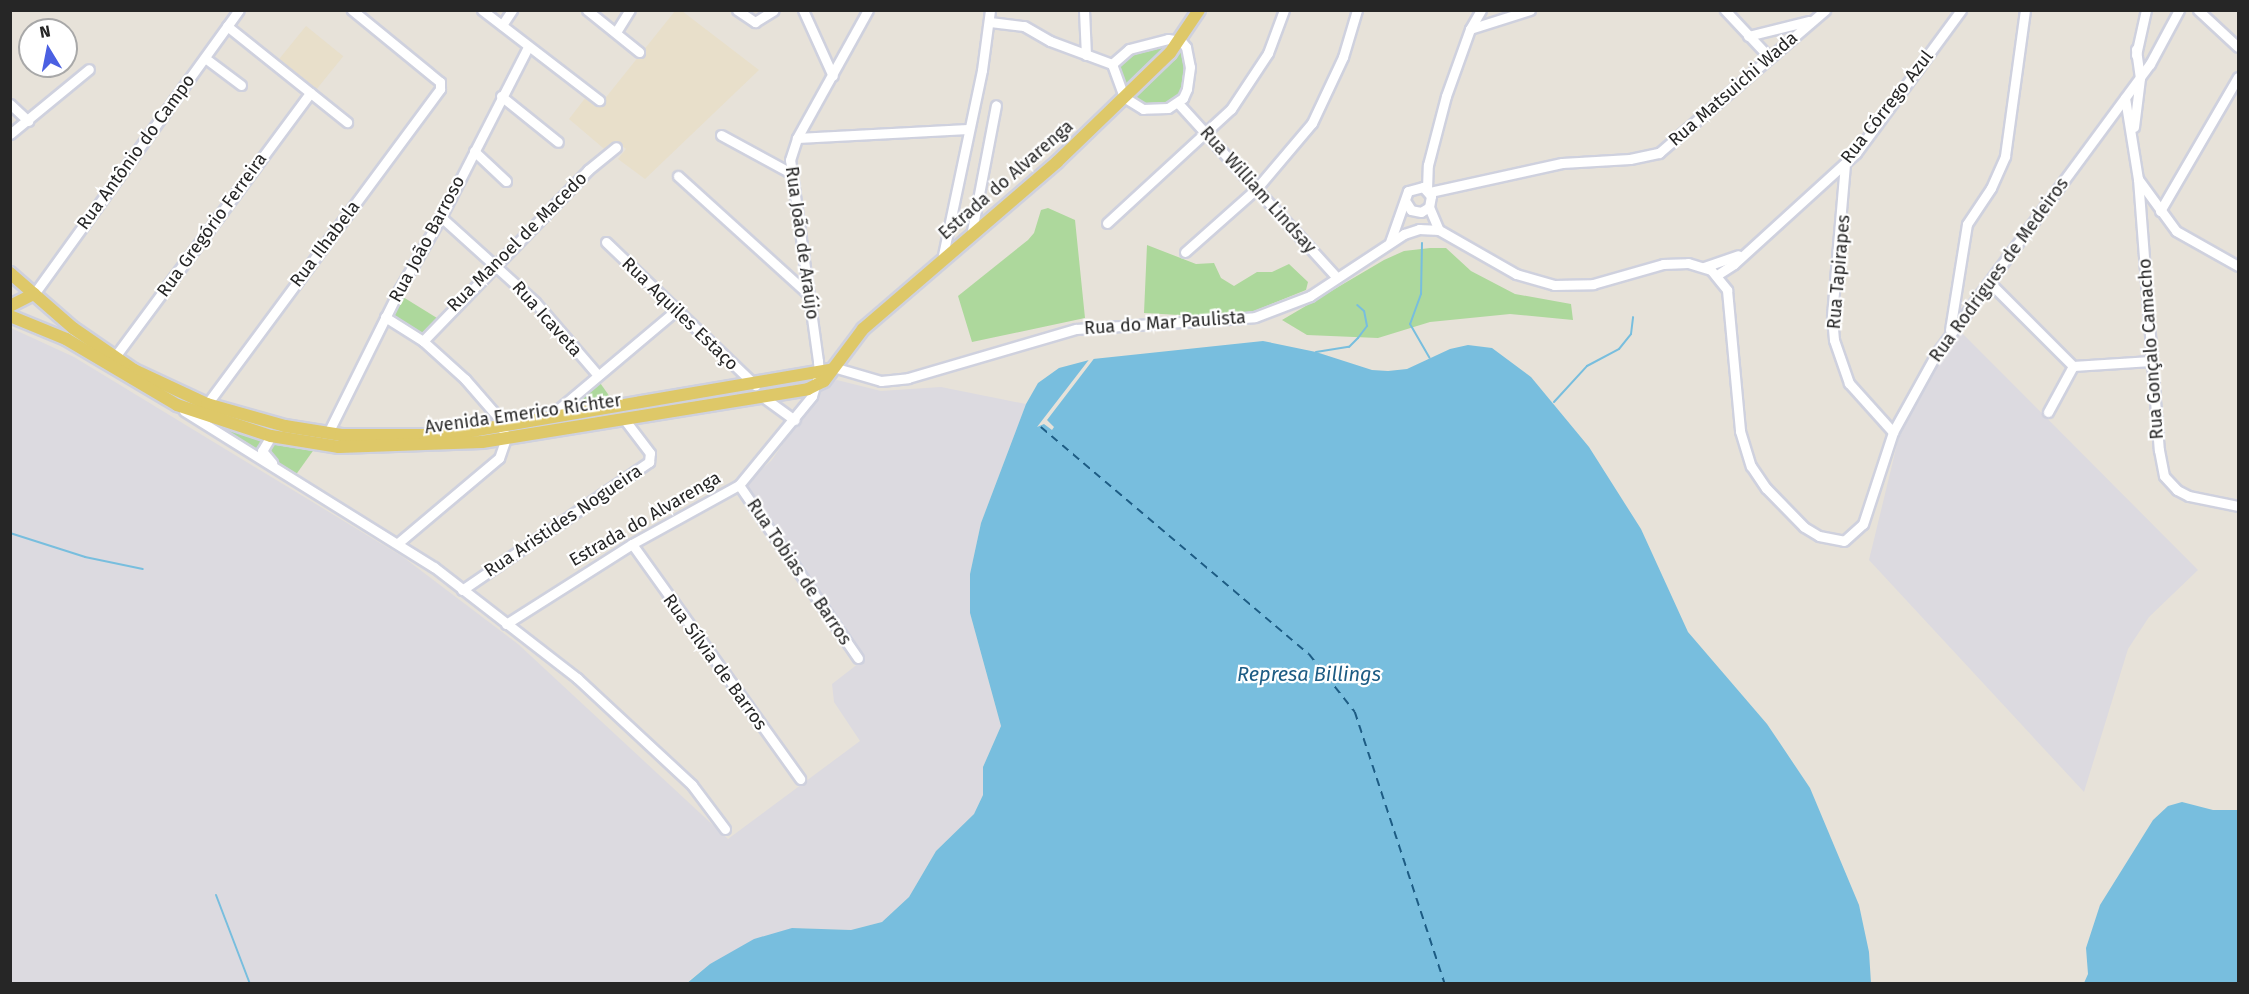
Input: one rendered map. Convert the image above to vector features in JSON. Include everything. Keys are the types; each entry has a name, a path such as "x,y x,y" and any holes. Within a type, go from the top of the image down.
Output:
{"main road":[{"name":"Estrada do Alvarenga","path":"816,387 827,370 863,329 971,236 1124,97 1181,41 1199,10"},
{"path":"10,273 34,294"},
{"path":"10,279 34,294"},
{"path":"10,306 34,294"},
{"name":"Avenida Emerico Richter","path":"34,294 114,358 207,404 285,426 328,433 414,436 505,433 545,420 755,385 827,370"},
{"name":"Avenida Emerico Richter","path":"10,316 66,339 177,405 271,436 339,447 392,448 624,419 816,387"}],"street":[{"name":"Rua Antônio do Campo","path":"34,294 239,10"},
{"name":"Rua Ilhabela","path":"207,404 440,89 440,82 352,10"},
{"path":"482,10 599,100"},
{"path":"502,25 512,10"},
{"path":"587,10 639,52"},
{"path":"616,32 630,10"},
{"path":"737,10 752,22 758,22 774,10"},
{"path":"803,10 833,76"},
{"name":"Rua João de Araújo","path":"827,370 808,294 790,160 797,138 868,10"},
{"path":"942,260 990,22 990,10"},
{"path":"1084,10 1086,55"},
{"path":"1107,223 1208,134 1251,82 1268,53 1284,10"},
{"path":"1185,252 1257,188 1311,123 1340,66 1357,10"},
{"path":"1390,242 1406,202 1406,194 1415,186 1428,165 1470,29 1481,10"},
{"path":"1470,29 1530,10"},
{"path":"1725,10 1769,57"},
{"name":"Rua Matsuichi Wada","path":"1429,197 1459,187 1563,163 1630,159 1659,153 1809,21 1825,10"},
{"name":"Rua Córrego Azul","path":"1717,275 1734,264 1845,164 1960,10"},
{"path":"1950,332 1967,224 1991,188 2005,156 2025,10"},
{"path":"2128,94 2146,10"},
{"name":"Rua Rodrigues de Medeiros","path":"1727,290 1740,431 1751,466 1766,488 1804,527 1819,536 1844,541 1863,524 1893,432 1915,386 1950,332 2140,78 2179,10"},
{"path":"2198,10 2238,47"},
{"path":"1748,36 1809,21"},
{"path":"990,22 1024,26 1086,55 1112,64"},
{"path":"227,26 347,122"},
{"path":"1168,39 1181,41 1190,67 1187,89 1178,103 1158,110 1143,110 1124,97 1112,64 1121,54 1144,43 1168,39"},
{"name":"Rua João Barroso","path":"328,433 385,317 441,217 528,47"},
{"path":"2136,49 2140,78"},
{"path":"205,58 241,86"},
{"path":"10,134 89,69"},
{"path":"2160,212 2238,77"},
{"name":"Rua Gonçalo Camacho","path":"2133,138 2140,78"},
{"name":"Rua Gregório Ferreira","path":"114,358 310,93"},
{"name":"Rua Gonçalo Camacho","path":"2128,94 2138,179 2151,361 2164,476 2177,490 2189,496 2238,506"},
{"path":"501,96 558,142"},
{"name":"Rua William Lindsay","path":"1178,103 1337,278"},
{"path":"10,104 28,121"},
{"path":"971,236 996,105"},
{"path":"797,138 968,129"},
{"path":"721,135 791,173"},
{"name":"Rua Manoel de Macedo","path":"423,341 588,170 616,147"},
{"path":"474,151 506,181"},
{"name":"Rua Tapirapes","path":"1845,164 1832,318 1834,340 1849,383 1893,432"},
{"path":"1428,165 1429,197 1439,230 1516,274 1554,285 1593,284 1677,262 1704,267 1717,275 1727,290"},
{"path":"678,176 808,294"},
{"path":"2138,179 2160,212 2190,241 2238,266"},
{"path":"1415,186 1429,197"},
{"path":"1406,202 1416,212 1429,197"},
{"name":"Rua Icaveta","path":"441,217 535,302 597,374"},
{"name":"Rua do Mar Paulista","path":"827,370 881,381 908,378 1076,329 1255,317 1286,308 1411,230 1439,230"},
{"name":"Rua Aquiles Estaço","path":"606,242 675,311 755,385"},
{"name":"Rua Córrego Azul","path":"1704,267 1726,261 1753,245"},
{"path":"1727,290 1734,264"},
{"path":"1989,282 2073,366 2151,361"},
{"path":"545,420 597,374 675,311"},
{"path":"385,317 423,341 465,379 505,433 499,458 398,543"},
{"path":"2048,412 2073,366"},
{"name":"Estrada do Alvarenga","path":"506,624 632,544 739,485 795,420 816,387"},
{"path":"763,397 795,420"},
{"path":"177,405 398,543 577,678 692,785 725,829"},
{"name":"Rua Aristides Nogueira","path":"462,590 649,462 650,453 624,419"},
{"path":"271,436 262,451 280,471"},
{"name":"Rua Tobias de Barros","path":"739,485 858,658"},
{"name":"Rua Sílvia de Barros","path":"632,544 800,779"}],"shaded area":[{"path":"675,11 682,11 759,70 645,179 618,159 626,149 619,143 609,153 569,119 586,97 599,106"},
{"path":"306,26 343,56 312,94 275,64"},
{"path":"11,328 74,357 403,557 518,644 728,839 860,741 834,702 832,684 863,660 743,486 771,461 823,387 837,380 881,391 941,387 1026,404 981,523 970,574 970,613 1001,726 983,767 983,795 974,814 936,851 909,897 882,922 851,930 792,928 710,964 686,983 11,984"},
{"path":"1962,333 2198,570 2149,617 2128,649 2084,792 1869,560 1901,428 1925,380"}],"green space":[{"path":"1171,42 1178,45 1185,56 1182,90 1174,101 1158,107 1143,107 1128,96 1118,72 1121,63 1129,54 1149,45"},
{"path":"1048,208 1075,220 1085,318 972,342 958,296 1028,240 1034,233 1041,210"},
{"path":"1147,245 1196,264 1214,263 1221,278 1234,286 1257,272 1272,272 1289,264 1308,282 1306,290 1254,311 1214,317 1144,313"},
{"path":"1446,248 1471,271 1515,294 1571,304 1573,320 1510,314 1430,322 1378,338 1307,335 1282,320 1384,260 1404,251"},
{"path":"403,297 437,318 418,337 392,317"},
{"path":"598,380 615,404 557,414"},
{"path":"196,415 315,448 295,476"}],"water":[{"name":"Represa Billings","path":"1263,341 1316,352 1372,370 1388,371 1407,369 1450,349 1468,345 1492,348 1531,377 1589,447 1641,529 1688,632 1767,724 1810,788 1859,905 1869,952 1871,983 686,984 710,964 754,939 792,928 851,930 882,922 909,897 936,851 974,814 983,795 983,767 1001,726 970,613 970,574 981,523 1026,404 1038,383 1059,368 1093,359"},
{"path":"2182,802 2213,810 2238,810 2238,983 2084,983 2088,974 2086,948 2100,905 2153,820 2168,806"}],"pier":[{"path":"1096,356 1047,420 1054,427 1052,430 1044,424 1037,427 1091,357"}],"waterway":[{"path":"1422,243 1421,294 1410,324 1430,358"},
{"path":"1316,352 1349,347 1358,338 1367,326 1364,311 1357,305"},
{"path":"1554,402 1587,366 1619,349 1631,334 1633,317"},
{"path":"10,533 85,557 143,569"},
{"path":"216,895 250,984"}],"ferry route":[{"path":"1041,427 1309,654 1355,712 1445,984"}]}
